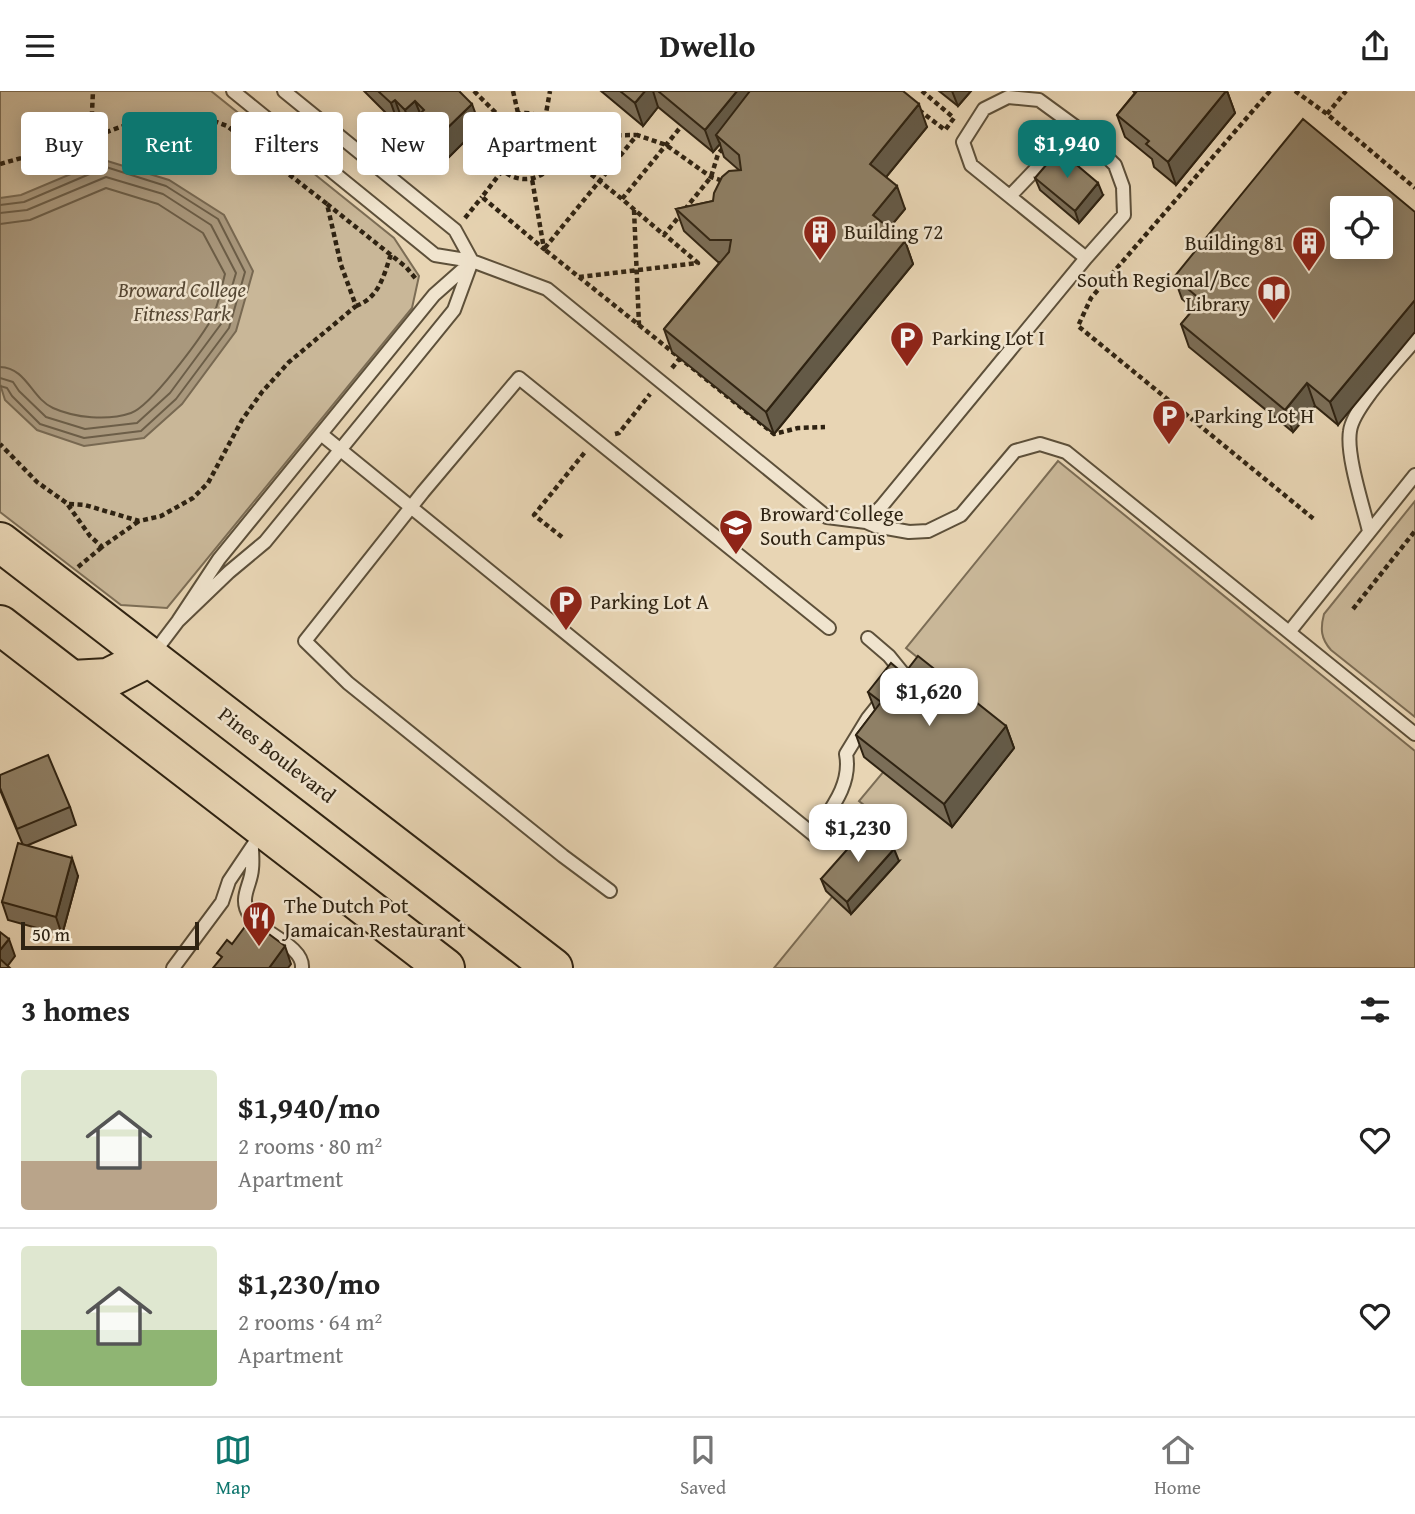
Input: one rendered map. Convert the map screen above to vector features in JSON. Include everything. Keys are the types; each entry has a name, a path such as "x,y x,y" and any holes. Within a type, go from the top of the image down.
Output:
{"highway":[{"name":"Pines Boulevard","path":"0,542 553,968"},
{"path":"0,625 72,680 258,838 445,968"},
{"path":"72,680 108,678 150,657"}],"lane":[{"path":"233,91 435,255 472,261 547,289 827,517 909,532 928,531 961,515 1015,451 1040,444 1066,452 1415,734"},
{"path":"178,621 265,542 454,310 472,261 455,230 284,91"},
{"path":"866,522 1124,215 1125,200 1121,176 1115,165 1040,95 1008,97 984,109 963,142 971,165 1086,258"},
{"path":"1010,197 1076,127"},
{"path":"150,657 178,621 219,559 321,433 434,295 472,261"},
{"path":"1369,531 1349,444 1350,429 1357,411 1415,340"},
{"path":"610,891 348,683 306,641 411,507 519,378 829,628"},
{"path":"321,433 814,835 841,792 849,769 846,754 868,718 901,676 902,672 889,656 868,638"},
{"path":"1290,631 1415,475"},
{"path":"173,968 222,902 229,881 258,838"},
{"path":"258,838 247,884 246,907 252,919 300,955 302,968"}],"path":[{"path":"92,112 93,91"},
{"path":"474,91 495,112"},
{"path":"513,91 518,112"},
{"path":"546,112 550,91"},
{"path":"915,107 945,130 954,118 922,91"},
{"path":"1270,91 1091,298 1078,326 1315,520"},
{"path":"1295,91 1327,114 1415,188"},
{"path":"1327,114 1346,91"},
{"path":"108,132 148,117 214,121 227,126 391,254 416,279"},
{"path":"622,199 679,129"},
{"path":"621,135 637,135 666,145 711,177 723,182"},
{"path":"544,249 637,135"},
{"path":"664,235 711,177 718,154 727,143"},
{"path":"0,164 21,158"},
{"path":"464,219 499,175"},
{"path":"512,175 521,179 532,179 539,175"},
{"path":"578,277 698,263 592,175"},
{"path":"532,179 544,249"},
{"path":"482,197 774,434 798,428 825,427"},
{"path":"327,204 345,281 356,306"},
{"path":"634,210 639,325"},
{"path":"72,572 139,521 161,516 193,498 208,483 242,420 262,392 289,362 356,306 365,303 377,289 391,254"},
{"path":"562,537 534,515 596,440 619,433"},
{"path":"0,444 37,482 68,504 90,536 102,547"},
{"path":"68,504 85,505 139,521"},
{"path":"1353,609 1415,531"}],"green space":[{"name":"Broward College Fitness Park","path":"0,91 211,91 237,112 231,112 231,175 316,175 394,238 419,276 412,308 167,608 121,605 0,512"},
{"path":"1058,461 1415,751 1415,968 774,968 890,826 859,801 885,770 938,674 906,648"},
{"path":"1415,501 1415,717 1331,650 1323,638 1322,629 1324,614"}],"water":[{"path":"108,161 122,166 122,175 153,175 169,180 224,215 253,271 236,331 182,404 144,438 84,446 37,430 5,400 0,384 0,198 21,195 68,175 108,175"}],"building":[{"path":"378,91 459,91 472,104 449,126 449,112 422,112 424,110 415,101 405,110 395,100 391,103"},
{"path":"620,91 645,91 635,103"},
{"path":"658,91 737,91 705,130"},
{"name":"Building 72","path":"750,91 903,91 919,104 870,164 897,186 873,215 905,241 766,412 664,329 729,252 731,240 710,240 676,209 713,201 722,177 729,171 741,170 739,155 716,135"},
{"path":"1137,91 1226,91 1168,162 1146,144 1149,141 1117,115"},
{"name":"Building 81","path":"1303,119 1415,212 1415,300 1330,402 1307,383 1285,410 1181,324 1201,300 1174,277"},
{"path":"1059,150 1098,183 1075,211 1035,178"},
{"path":"918,656 1006,726 944,804 856,735 881,702 868,692 891,663 904,674"},
{"path":"48,755 70,807 17,829 0,788 0,775"},
{"path":"868,826 894,849 847,902 821,879"},
{"path":"18,843 72,858 56,917 2,902"},
{"path":"250,920 285,946 269,968 213,968 222,957 217,953 227,940 232,944"},
{"path":"0,932 9,939 0,950"},
{"path":"0,959 10,968 0,968"}],"place":[{"name":"Building 72","path":"820,262"},
{"name":"Building 81","path":"1309,273"},
{"name":"South Regional/Bcc Library","path":"1274,322"},
{"name":"Parking Lot I","path":"907,368"},
{"name":"Parking Lot H","path":"1169,446"},
{"name":"Broward College South Campus","path":"736,556"},
{"name":"Parking Lot A","path":"566,632"},
{"name":"The Dutch Pot Jamaican Restaurant","path":"259,948"}]}
